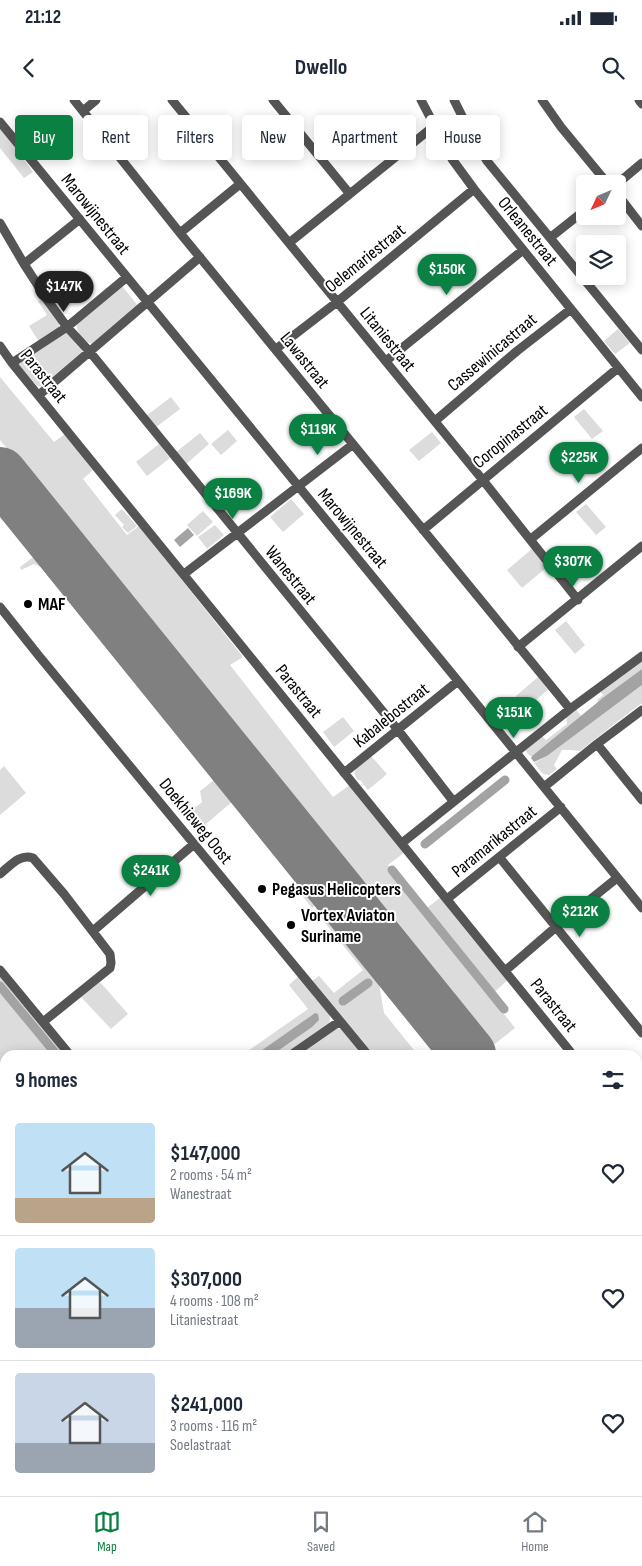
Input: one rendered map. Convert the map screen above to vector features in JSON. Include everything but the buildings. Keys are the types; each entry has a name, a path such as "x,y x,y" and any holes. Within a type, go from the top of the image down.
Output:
{"street":[{"name":"Lawastraat","path":"74,100 200,258 570,709"},
{"path":"82,111 96,100"},
{"name":"Litaniestraat","path":"172,100 531,539 578,600"},
{"path":"273,100 349,193"},
{"name":"Orleanestraat","path":"421,100 428,115"},
{"path":"454,100 487,161 642,350"},
{"path":"542,100 561,127 601,175"},
{"path":"639,100 642,104"},
{"name":"Marowijnestraat","path":"0,122 642,908"},
{"path":"289,243 426,132"},
{"name":"Orleanestraat","path":"453,160 642,397"},
{"path":"626,176 642,163"},
{"path":"180,233 240,184"},
{"name":"Oelemariestraat","path":"276,349 337,302 474,189"},
{"path":"626,205 642,226"},
{"path":"551,237 576,217"},
{"path":"24,264 80,219"},
{"name":"Wanestraat","path":"0,223 24,264 67,327 90,352 454,801"},
{"path":"386,361 523,250"},
{"path":"39,395 200,258"},
{"path":"12,363 67,327 126,277"},
{"name":"Cassewinicastraat","path":"435,421 517,351 571,309"},
{"name":"Parastraat","path":"0,346 569,1050"},
{"name":"Coropinastraat","path":"423,530 482,479 618,368"},
{"path":"184,574 352,444"},
{"path":"531,539 642,448"},
{"path":"518,647 642,546"},
{"name":"Doekhieweg Oost","path":"0,607 364,1050"},
{"path":"402,843 570,709 642,656"},
{"name":"Kabalebostraat","path":"344,773 458,681"},
{"path":"544,787 642,710"},
{"path":"597,744 641,797"},
{"name":"Paramarikastraat","path":"447,899 561,807"},
{"path":"93,932 194,844"},
{"path":"0,874 22,857 33,858 64,894 110,954 112,963 110,968 43,1022"},
{"path":"500,858 642,1033"},
{"path":"505,970 617,878"},
{"path":"0,970 66,1050"},
{"path":"298,1050 340,1021"}],"shaded area":[{"path":"0,126 15,147 15,160 24,160 33,172 24,178 0,148"},
{"path":"122,286 139,307 92,344 86,341 77,330 77,323"},
{"path":"43,298 59,322 59,328 39,342 29,326 47,315 38,301"},
{"path":"618,329 630,343 615,354 604,341"},
{"path":"67,332 82,349 83,354 43,387 37,386 18,364"},
{"path":"0,377 54,442 65,434 93,470 83,479 127,535 139,526 243,657 230,665 333,797 350,785 405,852 388,865 423,911 441,897 509,979 490,996 515,1028 491,1047 0,440"},
{"path":"171,397 180,409 155,428 146,416"},
{"path":"584,409 603,431 592,439 574,417"},
{"path":"228,430 237,441 221,455 211,444"},
{"path":"432,432 441,443 419,461 409,450"},
{"path":"200,433 209,444 185,465 175,453"},
{"path":"159,444 170,458 147,476 136,462"},
{"path":"291,499 304,514 283,532 270,517"},
{"path":"586,504 606,527 596,535 576,512"},
{"path":"122,509 137,526 128,533 115,515"},
{"path":"203,511 213,522 197,536 187,525"},
{"path":"215,525 224,535 207,549 198,537"},
{"path":"188,528 194,535 180,547 174,540"},
{"path":"533,548 547,567 522,588 507,570"},
{"path":"36,555 48,556 56,567 47,574 41,567 34,564 21,570 20,567"},
{"path":"63,573 80,595 70,602 53,581"},
{"path":"566,621 585,645 575,654 555,630"},
{"path":"642,659 642,669 599,702 597,700 603,695 600,691"},
{"path":"642,669 642,685 547,756 534,762 531,758 532,756 604,697"},
{"path":"538,677 548,690 526,708 516,696"},
{"path":"642,685 642,703 580,751 562,750 554,765 557,769 549,775 543,774 534,763 547,756"},
{"path":"576,709 581,716 530,756 525,750 542,736 546,740 567,724 566,717"},
{"path":"343,717 354,731 334,747 323,732"},
{"path":"371,756 387,774 368,790 355,776 355,772 361,763"},
{"path":"4,766 26,793 0,815 0,770"},
{"path":"223,773 240,795 199,830 181,808 186,804 193,809 202,802 200,791"},
{"path":"302,867 325,897 312,908 300,893 297,874"},
{"path":"334,907 375,960 384,1013 414,1050 369,1050 312,981 319,976 334,993 363,970 321,918"},
{"path":"299,976 329,1012 329,1023 292,1050 279,1050 290,1042 315,1013 262,1050 249,1050 308,1009 289,985"},
{"path":"0,977 61,1050 0,1050"},
{"path":"100,982 128,1014 111,1029 81,997"},
{"path":"315,1013 318,1014 319,1020 312,1027 279,1050 262,1050"},
{"path":"335,1028 342,1029 361,1050 303,1050"}],"waterway":[{"path":"425,844 505,780"},
{"path":"392,870 504,1009"},
{"path":"343,1001 368,983"},
{"path":"0,986 53,1050"}],"runway":[{"path":"0,474 466,1050"}],"place":[{"name":"MAF","path":"28,604"},
{"name":"Pegasus Helicopters","path":"262,889"},
{"name":"Vortex Aviaton Suriname","path":"291,925"}]}
